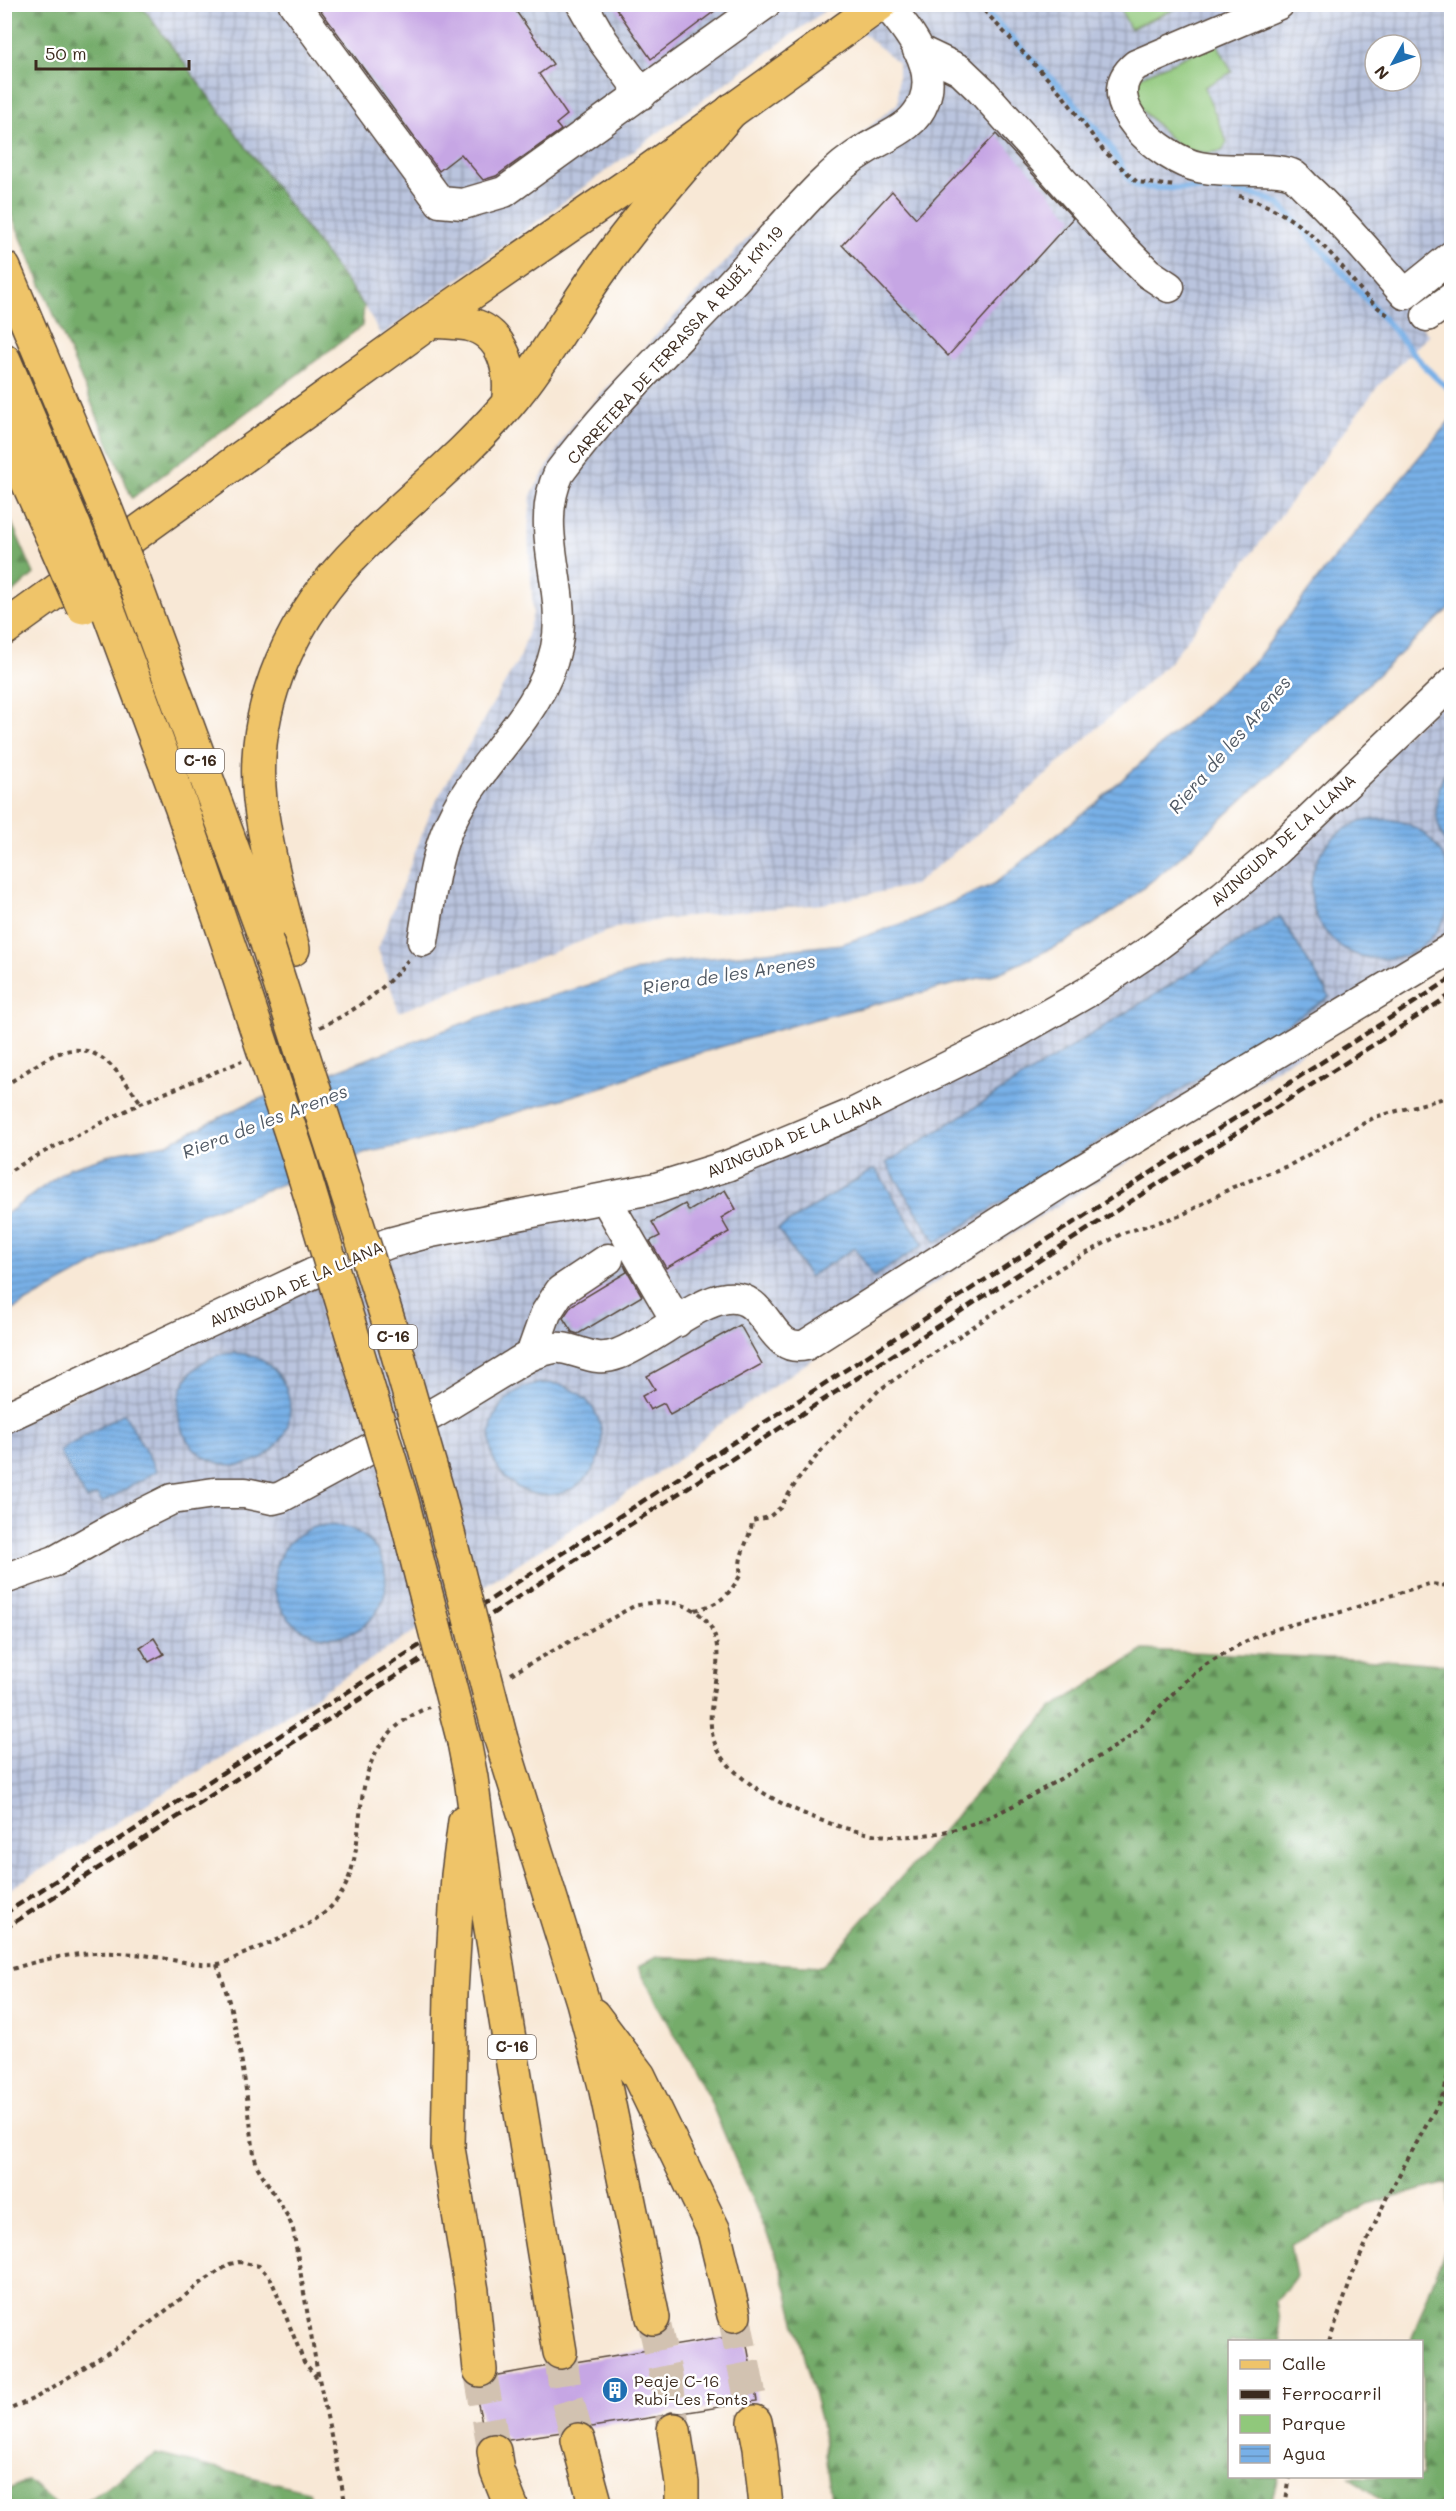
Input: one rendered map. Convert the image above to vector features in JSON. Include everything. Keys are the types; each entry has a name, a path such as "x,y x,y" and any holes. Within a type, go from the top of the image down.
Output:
{"main road":[{"path":"8,624 431,321 880,4"},
{"path":"279,944 273,875 260,798 261,741 265,711 283,655 304,616 359,548 462,453 508,404 545,356 619,245 732,110"},
{"name":"C-16","path":"4,268 104,505 279,944 338,1160 388,1320 438,1494 501,1739 583,2002 604,2086 653,2318"},
{"path":"431,321 470,324 481,329 498,345 507,362 510,384 508,404"},
{"name":"C-16","path":"4,360 64,533 181,806 298,1154 402,1501 464,1742 471,1778 489,1917 560,2352"},
{"path":"4,429 64,533"},
{"name":"C-16","path":"471,1778 458,1875 451,1994 448,2148 472,2290 480,2370"},
{"name":"C-16","path":"583,2002 639,2076 704,2210 714,2231 734,2315"},
{"path":"755,2422 766,2506"},
{"path":"674,2430 682,2483 682,2506"},
{"path":"578,2440 596,2506"},
{"path":"494,2451 497,2472 511,2506"}],"street":[{"path":"294,4 440,202 463,204 504,192 765,4"},
{"path":"582,4 603,40 642,94"},
{"name":"CARRETERA DE TERRASSA A RUBÍ, KM.19","path":"423,941 442,842 455,813 535,700 552,665 557,645 558,605 548,517 553,486 559,473 641,378 820,186 854,157 909,125 925,101 928,77 918,50 886,4"},
{"path":"1279,4 1136,65 1122,82 1120,94 1129,114 1168,155 1196,167 1291,174 1319,199 1405,294 1452,256"},
{"path":"918,50 960,70 981,90 1117,242 1148,273 1169,287"},
{"path":"1427,316 1452,298"},
{"name":"AVINGUDA DE LA LLANA","path":"4,1418 312,1274 389,1244 431,1232 656,1188 728,1166 808,1133 933,1075 1014,1034 1091,990 1151,950 1223,896 1258,866 1452,682"},
{"path":"4,1579 55,1561 172,1499 214,1493 245,1493 273,1499 281,1497 448,1405 531,1355 560,1348 593,1358 605,1358 634,1347 712,1302 737,1298 754,1306 784,1343 794,1348 806,1345 1065,1180 1452,948"},
{"path":"605,1198 677,1322"},
{"path":"531,1355 546,1313 560,1291 608,1259"}],"path":[{"path":"316,1028 338,1019 372,998 392,981 423,941"},
{"path":"4,1086 61,1052 72,1049 85,1050 106,1060 141,1103"},
{"path":"4,1174 141,1103 251,1057"},
{"path":"694,1610 714,1606 731,1592 741,1574 739,1569 742,1552 752,1533 752,1521 769,1517 780,1508 796,1481 879,1390 1062,1267 1123,1233 1182,1215 1233,1187 1290,1165 1375,1117 1452,1096"},
{"path":"511,1674 634,1606 649,1602 681,1604 705,1618 715,1638 718,1658 711,1714 712,1734 724,1761 741,1777 764,1792 818,1819 876,1835 936,1835 970,1826 1009,1809 1114,1747 1144,1722 1191,1675 1253,1638 1429,1584 1452,1586"},
{"path":"4,1972 49,1957 89,1954 134,1954 217,1964 230,1961 281,1938 321,1916 332,1905 351,1874 363,1790 375,1754 384,1738 396,1725 409,1716 433,1706"},
{"path":"217,1964 233,2014 257,2166 288,2217 295,2235 319,2380 346,2506"},
{"path":"1330,2340 1355,2268 1382,2207 1444,2093 1452,2057"},
{"path":"4,2412 37,2397 128,2340 205,2280 230,2264 239,2262 260,2266 271,2278 304,2362 319,2380"},
{"path":"1285,2506 1290,2478"}],"shaded area":[{"path":"141,5 1451,5 1451,277 1408,311 1429,335 1379,385 1170,662 1014,804 914,885 823,904 690,916 621,926 399,1012 378,949 432,808 521,655 533,613 528,533 531,495 572,425 790,193 898,103 898,63 831,6 381,336 364,305"},
{"path":"1451,696 1451,959 810,1361 715,1427 682,1457 209,1765 5,1892 5,1428 228,1322 408,1249 660,1200 1089,1003"}],"green space":[{"path":"4,5 141,5 364,306 362,326 132,498 5,200"},
{"path":"1119,5 1184,5 1130,29"},
{"path":"1217,43 1232,72 1204,87 1227,142 1222,151 1208,153 1181,149 1143,111 1133,91 1137,78"},
{"path":"4,505 34,574 5,600 4,600"},
{"path":"1144,1650 1451,1665 1452,2438 1444,2449 1451,2466 1451,2495 1435,2506 1391,2506 1351,2478 1423,2478 1423,2340 1411,2340 1449,2238 1448,2183 1367,2204 1333,2225 1290,2245 1296,2276 1276,2302 1282,2340 1228,2340 1228,2478 1278,2478 1270,2506 832,2506 821,2423 781,2267 708,2096 638,1967 656,1957 822,1966 1053,1707"},
{"path":"156,2454 309,2491 313,2506 80,2506"},
{"path":"27,2480 59,2506 5,2506 5,2492"}],"water":[{"name":"Riera de les Arenes","path":"1451,419 1451,607 1177,860 1119,908 1067,941 999,973 804,1022 653,1067 612,1084 413,1143 369,1152 155,1231 5,1314 5,1215 69,1168 119,1152 167,1144 247,1104 480,1017 664,963 842,944 910,921 994,884 1096,803 1256,660 1330,563"},
{"path":"1451,763 1451,851 1440,830 1436,807 1440,784"},
{"path":"1381,819 1408,824 1431,839 1446,862 1451,889 1446,916 1431,939 1408,954 1381,959 1354,954 1331,939 1316,916 1311,889 1316,862 1331,839 1354,824"},
{"path":"1280,916 1330,997 936,1243 886,1163"},
{"path":"875,1168 924,1245 874,1277 855,1248 809,1277 778,1229"},
{"path":"234,1353 255,1357 274,1369 286,1388 290,1409 286,1430 274,1449 255,1461 234,1465 213,1461 194,1449 182,1430 178,1409 182,1388 194,1369 213,1357"},
{"path":"546,1383 567,1387 586,1399 598,1418 602,1439 598,1460 586,1479 567,1491 546,1495 525,1491 506,1479 494,1460 490,1439 494,1418 506,1399 525,1387"},
{"path":"124,1413 157,1471 102,1503 97,1495 87,1500 59,1451"},
{"path":"330,1525 351,1529 370,1541 382,1560 386,1581 382,1602 370,1621 351,1633 330,1637 309,1633 290,1621 278,1602 274,1581 278,1560 290,1541 309,1529"}],"building":[{"path":"316,4 511,4 553,64 539,74 567,115 556,124 561,130 496,176 483,180 461,154 439,171"},
{"path":"613,4 724,4 651,59"},
{"path":"996,134 1073,218 948,356 842,245 892,191 916,218"},
{"path":"725,1190 736,1209 721,1218 729,1232 666,1268 650,1241 660,1236 652,1222 685,1204 689,1211"},
{"path":"624,1265 642,1296 578,1334 572,1332 563,1318 572,1305 627,1272"},
{"path":"740,1325 762,1364 670,1415 664,1403 650,1410 642,1396 655,1389 647,1376"},
{"path":"154,1638 164,1654 149,1662 140,1647"},
{"name":"Peaje C-16 Rubí-Les Fonts","path":"745,2334 757,2401 682,2413 671,2412 661,2416 592,2427 583,2422 574,2422 565,2426 562,2432 509,2440 500,2433 492,2432 485,2435 474,2387 482,2389 490,2385 498,2375 549,2366 562,2371 571,2367 575,2362"}],"waterway":[{"path":"979,4 1072,100 1109,145 1128,178 1135,185 1231,191 1265,198 1279,204 1427,369 1452,391"}],"tunnel":[{"path":"734,2315 755,2422"},
{"path":"653,2318 666,2376 674,2430"},
{"path":"560,2352 566,2395 578,2440"},
{"path":"480,2370 494,2451"}],"railway":[{"path":"4,1914 1452,978"},
{"path":"4,1929 1452,994"}],"place":[{"name":"Peaje C-16 Rubí-Les Fonts","path":"615,2390"}]}
